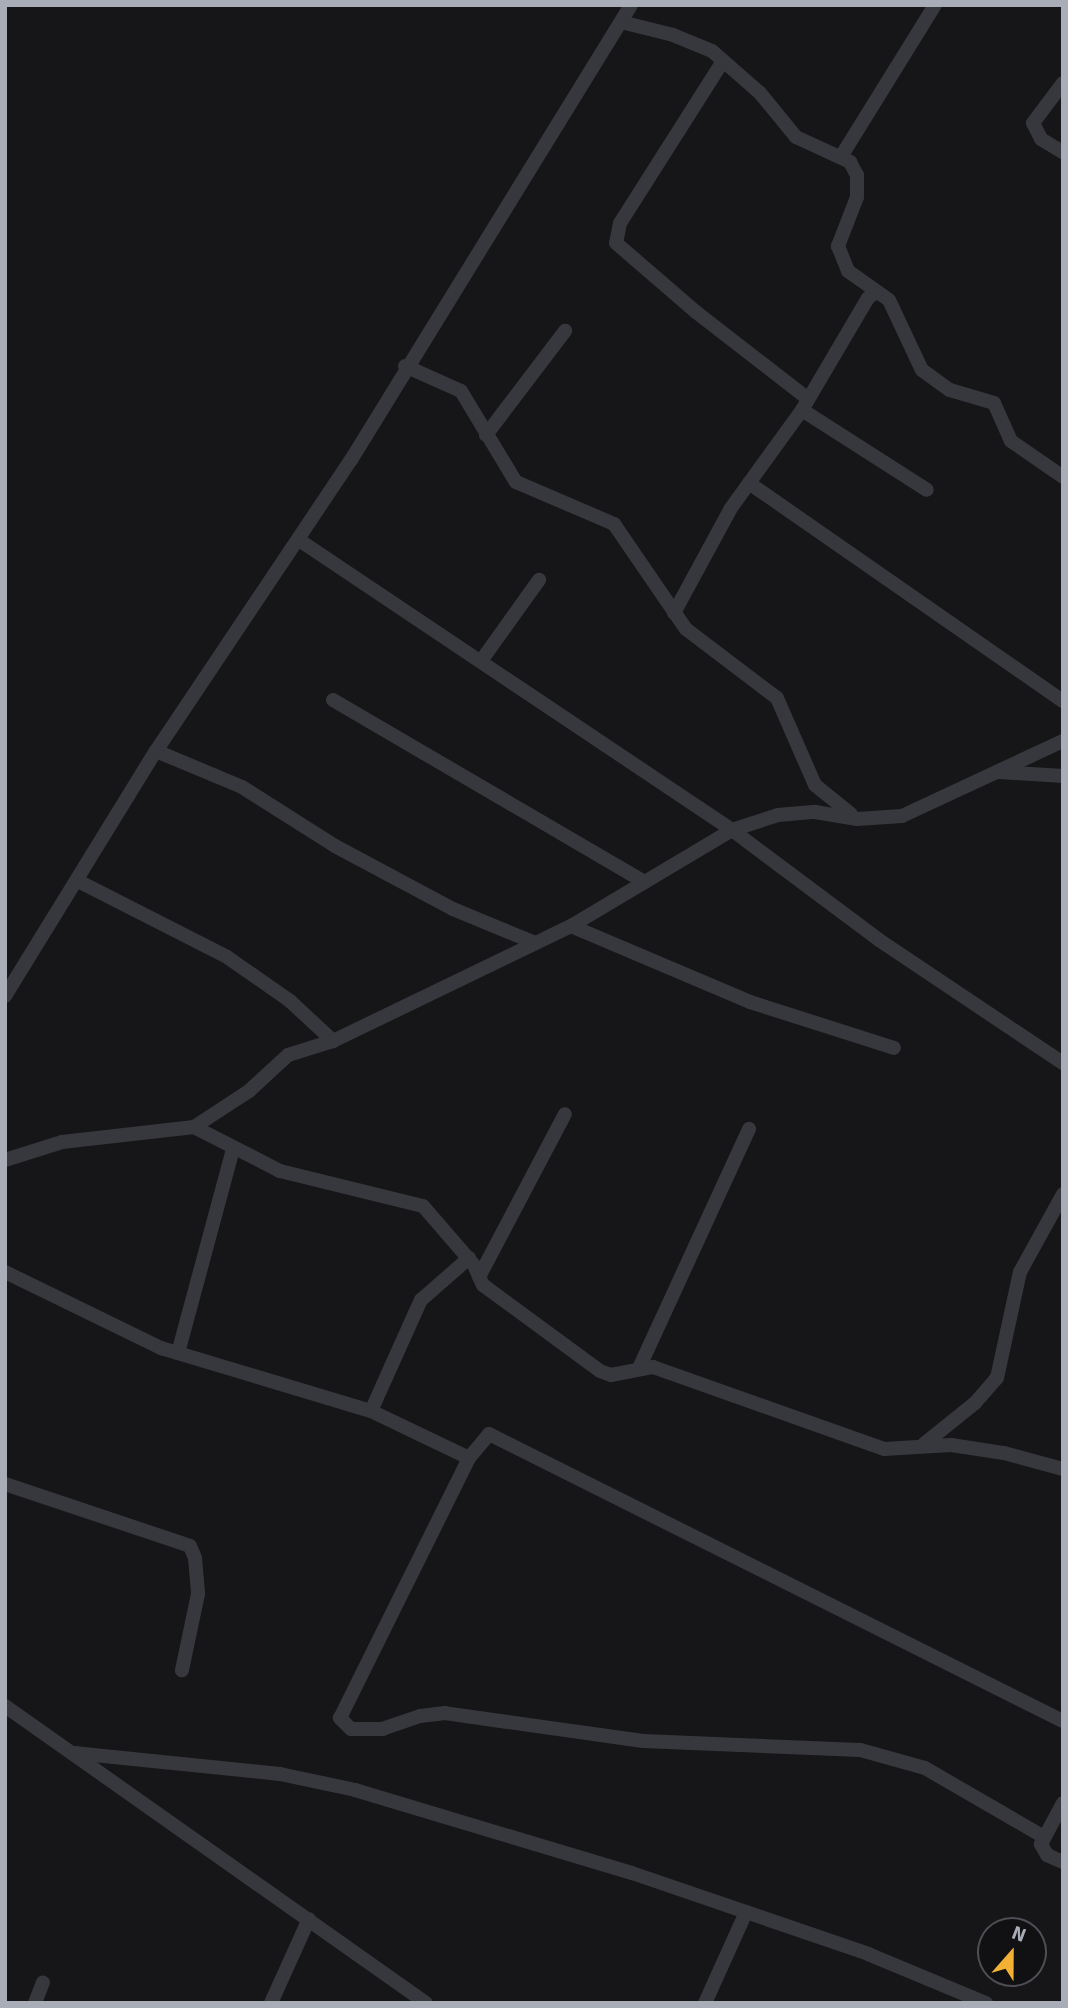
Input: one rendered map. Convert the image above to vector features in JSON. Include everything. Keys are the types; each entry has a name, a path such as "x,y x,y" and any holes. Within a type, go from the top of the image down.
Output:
{"street":[{"path":"5,996 156,751 299,540 631,5"},
{"path":"842,155 935,5"},
{"path":"621,22 673,35 712,51 760,93 796,137 808,146 842,155 857,176 857,197 842,231 841,260 848,271 889,300 922,370 950,390 994,402 1011,441 1063,477"},
{"path":"723,61 620,223 616,243 805,405 928,490"},
{"path":"1063,83 1033,124 1041,139 1063,152"},
{"path":"674,613 749,483 805,405 868,298 876,292"},
{"path":"486,435 565,331"},
{"path":"405,366 461,391 516,482 614,524 674,613 711,652 777,698 815,785 857,818"},
{"path":"749,483 1063,701"},
{"path":"299,540 732,830 879,940 1063,1063"},
{"path":"481,661 539,580"},
{"path":"333,700 645,882"},
{"path":"5,1160 62,1142 194,1127 249,1091 288,1055 333,1041 571,926 732,830 790,814 815,812 857,818 902,816 1063,741"},
{"path":"156,751 242,786 335,846 453,909 535,943"},
{"path":"997,772 1063,776"},
{"path":"78,881 227,957 290,1001 333,1041"},
{"path":"571,926 750,1002 894,1048"},
{"path":"479,1277 565,1114"},
{"path":"194,1127 280,1171 423,1206 469,1258 483,1285 600,1371 611,1375 640,1366 884,1449 924,1444 1004,1453 1063,1469"},
{"path":"640,1366 749,1129"},
{"path":"178,1353 233,1149"},
{"path":"924,1444 975,1403 997,1378 1020,1272 1063,1194"},
{"path":"371,1411 421,1300 469,1258"},
{"path":"5,1272 178,1353 371,1411 469,1458"},
{"path":"1044,1837 925,1768 860,1751 643,1741 445,1713 420,1716 383,1729 345,1727 340,1718 469,1458 484,1435 493,1434 750,1568 1063,1721"},
{"path":"5,1484 190,1546 195,1558 198,1594 182,1670"},
{"path":"5,1706 426,2003"},
{"path":"75,1754 323,1782 606,1865 868,1954 986,2003"},
{"path":"1063,1803 1044,1837 1042,1850 1063,1862"},
{"path":"705,2003 746,1912"},
{"path":"271,2003 309,1919"},
{"path":"35,2003 43,1982"}]}
